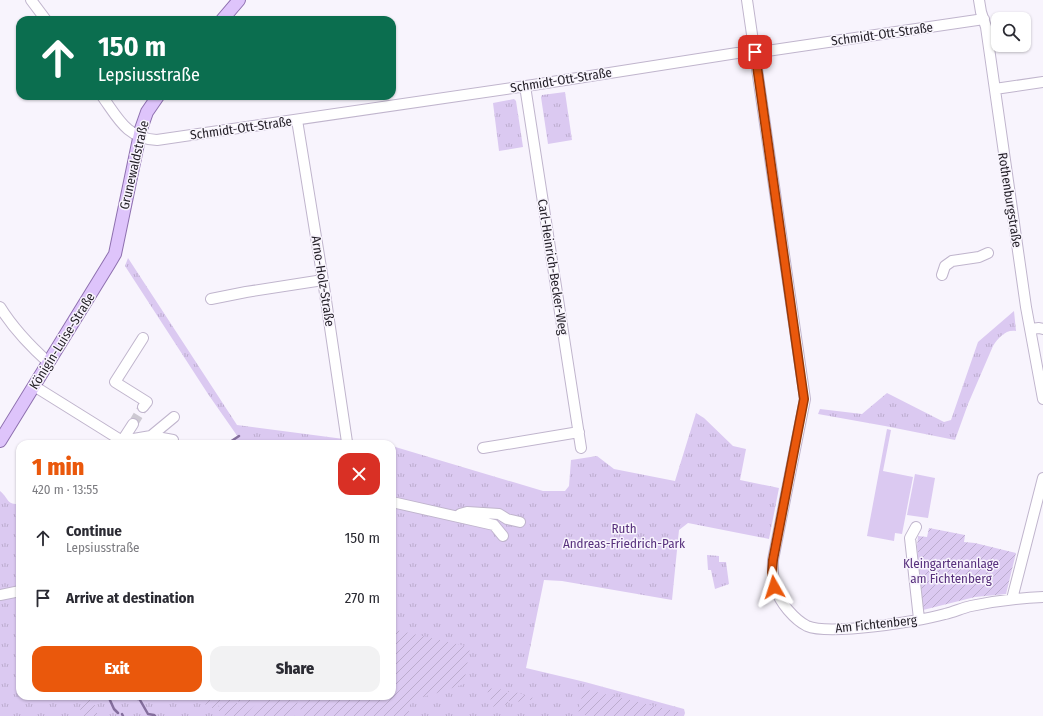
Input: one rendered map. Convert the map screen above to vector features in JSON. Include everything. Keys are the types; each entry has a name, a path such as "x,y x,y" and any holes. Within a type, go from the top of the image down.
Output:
{"main road":[{"path":"225,16 239,0"},
{"name":"Grunewaldstraße","path":"118,237 139,137 147,112 155,100"},
{"name":"Königin-Luise-Straße","path":"0,441 110,264 115,254 118,237"}],"street":[{"path":"31,0 43,16"},
{"name":"Am Fichtenberg","path":"747,0 804,399 773,560 772,573 774,587 780,602 800,622 808,626 822,629 852,628 919,619 945,614 969,606 1012,599 1043,597"},
{"name":"Rothenburgstraße","path":"979,0 986,28 994,89 1043,399"},
{"name":"Schmidt-Ott-Straße","path":"139,137 157,140 525,86 730,54 755,52 984,19"},
{"path":"994,89 1043,82"},
{"name":"Carl-Heinrich-Becker-Weg","path":"525,86 581,448"},
{"path":"105,100 124,126 139,137"},
{"name":"Arno-Holz-Straße","path":"297,120 347,440"},
{"path":"941,268 952,261 979,257 988,253"},
{"path":"212,299 323,280"},
{"path":"0,307 17,331 32,348 49,363"},
{"path":"1031,329 1043,329"},
{"path":"143,338 115,382 147,402 144,407"},
{"path":"34,386 119,440"},
{"path":"151,436 174,417"},
{"path":"125,440 133,424"},
{"path":"483,448 579,432"},
{"path":"136,440 151,436 173,440"},
{"path":"1012,599 1043,478"},
{"path":"396,503 494,525 502,536"},
{"path":"454,516 467,512 499,514 506,519 520,522"},
{"path":"916,527 910,538 919,619"},
{"path":"0,595 16,592"}],"green space":[{"path":"565,92 572,140 548,144 541,97 542,95"},
{"path":"514,99 516,101 523,147 499,151 493,103"},
{"path":"128,258 237,425 351,440 234,440 238,437 208,394 125,266"},
{"path":"1014,311 1016,331 1009,331 1000,337 993,346 968,404 955,440 818,414 820,409 862,414 887,393 944,422 951,420 978,342"},
{"name":"Ruth Andreas-Friedrich-Park","path":"696,413 704,418 733,446 746,449 740,480 779,488 769,539 688,523 679,530 672,600 562,581 544,580 526,668 585,682 684,709 684,716 0,716 0,491 10,502 16,504 16,700 396,700 396,447 543,491 565,491 569,486 571,460 597,456 614,469 675,481"},
{"path":"887,429 891,430 883,471 913,477 902,534 895,533 894,541 867,536"},
{"path":"915,474 935,478 928,518 907,515"},
{"name":"Kleingartenanlage am Fichtenberg","path":"929,528 965,535 964,542 975,543 1016,553 1006,594 975,597 923,610 917,546 918,536 927,537"},
{"path":"707,555 719,556 719,562 726,562 729,584 715,589 711,570 708,570"},
{"path":"396,630 470,647 464,684 411,700 408,716 299,716 303,700 396,700"},
{"path":"486,688 507,690 508,704 494,708"},
{"path":"584,689 683,713 682,716 586,716 578,711"},
{"path":"508,691 519,693 536,699 509,703"},
{"path":"83,700 93,700 98,716 79,716"},
{"path":"203,700 221,700 217,711 201,702"},
{"path":"222,700 233,700 237,703 232,712 222,716 219,714 219,707"},
{"path":"239,700 258,700 240,716 226,716 235,710"},
{"path":"261,700 298,700 294,716 243,716"}],"waterway":[{"path":"233,440 239,436"},
{"path":"110,700 114,709 118,713"},
{"path":"140,700 148,714 155,716"}],"tunnel":[{"path":"133,424 143,407"}],"route":[{"path":"755,52 804,399 773,560 772,573 774,587"}]}
